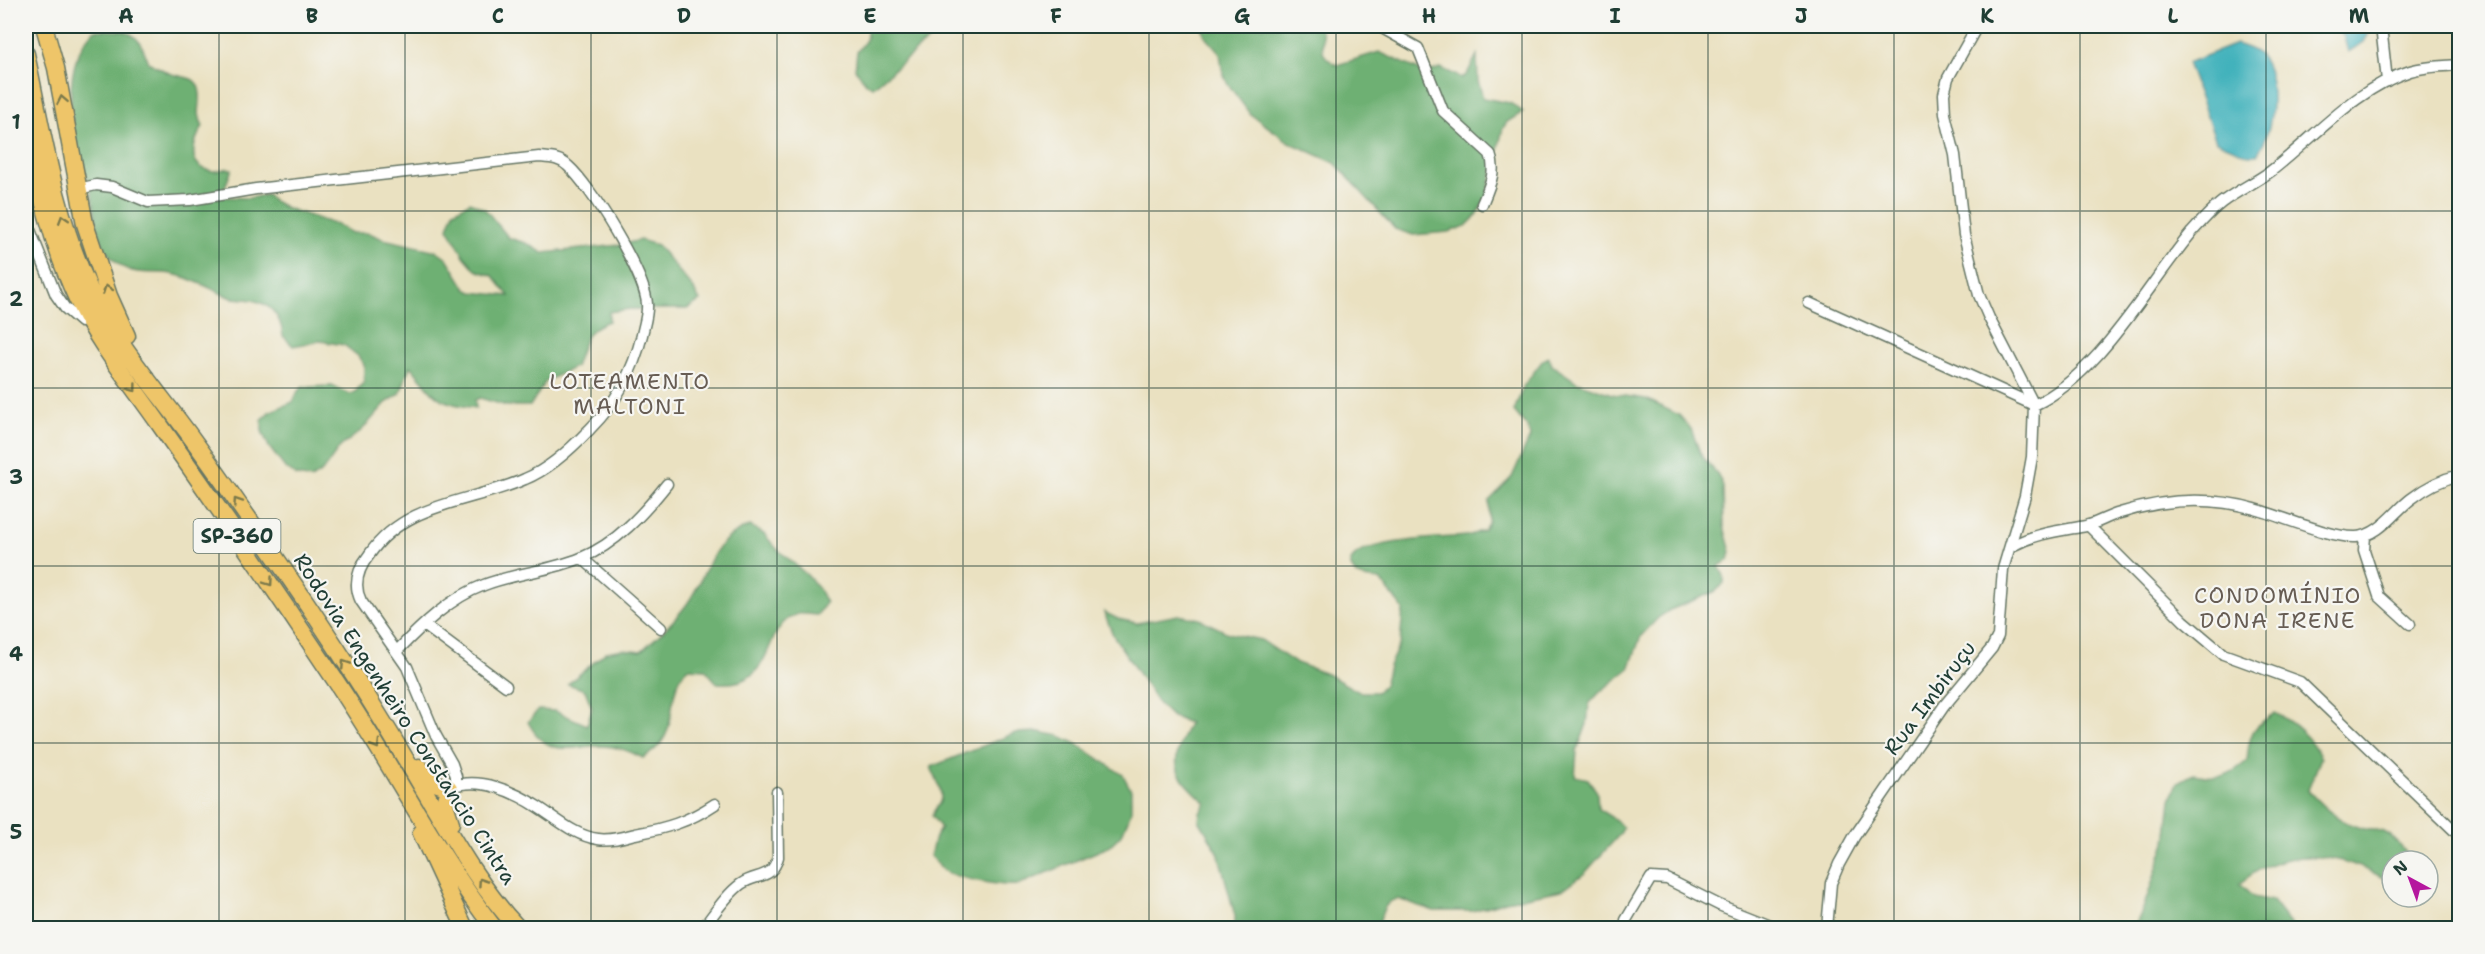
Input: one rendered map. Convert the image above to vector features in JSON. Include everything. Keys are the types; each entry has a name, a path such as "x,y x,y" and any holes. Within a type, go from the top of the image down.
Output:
{"highway":[{"path":"44,26 58,80 85,224 123,328 149,380"},
{"name":"Rodovia Engenheiro Constancio Cintra","path":"26,54 62,219 78,263 105,318 213,467 311,610 396,742 455,841 493,898 518,928"},
{"name":"Rodovia Engenheiro Constancio Cintra","path":"26,123 38,183 58,253 78,300 107,354 160,424 271,584 364,724 469,894 494,928"},
{"path":"26,169 40,231 53,265 81,322 107,354"},
{"path":"396,742 429,779 437,785 452,786 445,804 455,841"},
{"path":"405,793 421,834 465,928"}],"street":[{"path":"1375,26 1383,27 1418,48 1424,58 1443,111 1490,154 1494,164 1492,181 1482,204"},
{"path":"1977,26 1948,78 1944,94 1945,114 1955,155 1969,262 1989,318 2034,405"},
{"path":"2381,26 2387,81"},
{"path":"2034,405 2052,396 2069,383 2098,353 2192,233 2216,208 2269,172 2329,122 2387,81 2411,71 2460,65"},
{"path":"78,189 96,185 112,187 148,202 190,200 256,189 539,157 556,159 568,165 608,219 642,286 647,303 639,346 627,381 612,406 589,430 538,473 523,480 411,516 375,545 363,562 356,590 361,601 397,651 411,678 436,736 452,764 456,776 452,786 476,783 502,790 527,800 580,834 599,840 620,838 675,826 696,817 715,804"},
{"path":"26,220 56,296 65,308 81,322"},
{"path":"1809,303 2034,405"},
{"name":"Rua Imbiruçu","path":"1827,928 1831,883 1854,837 1944,706 1992,648 1998,636 2003,569 2012,546 2032,457 2034,405"},
{"path":"2012,546 2030,536 2088,525 2113,514 2152,503 2192,500 2252,508 2354,538 2365,536 2377,529 2411,498 2447,478 2460,475"},
{"path":"397,651 424,625 462,596 485,584 582,558 621,533 644,513 667,484"},
{"path":"2088,525 2205,641 2223,654 2300,682 2460,837"},
{"path":"2365,536 2364,550 2379,596 2410,624"},
{"path":"582,558 661,628"},
{"path":"424,625 506,686"},
{"path":"703,928 717,909 741,884 770,873 775,868 778,858 777,792"},
{"path":"1626,920 1651,878 1659,877 1683,886 1719,905 1777,928"}],"green space":[{"path":"868,26 945,26 873,87 867,84 855,69 857,52 866,40"},
{"path":"1201,26 1319,26 1323,38 1323,52 1337,65 1379,52 1421,71 1428,72 1441,68 1462,78 1467,74 1477,55 1478,81 1483,98 1510,103 1523,112 1507,122 1503,128 1487,196 1477,215 1466,226 1449,232 1413,235 1395,229 1335,163 1289,142 1250,114 1227,83 1220,53 1206,37"},
{"path":"95,30 130,34 140,43 148,62 196,83 200,94 199,110 203,126 194,146 195,159 204,169 218,171 232,169 223,192 225,197 249,198 267,195 286,208 337,225 352,233 369,233 383,239 437,251 447,258 466,289 472,292 509,296 493,276 476,270 464,256 448,228 454,211 470,202 485,209 509,238 526,243 543,253 620,245 640,240 657,245 693,288 700,301 687,309 630,309 609,312 609,321 600,324 589,333 575,367 546,381 530,406 507,406 480,398 475,400 476,408 451,403 437,396 410,366 400,394 386,403 362,430 340,447 322,472 311,479 297,476 285,468 269,447 262,431 262,420 269,412 293,402 298,391 303,387 333,386 349,394 354,393 364,382 364,365 358,356 344,345 320,341 293,346 283,336 276,315 267,306 253,300 229,297 179,276 129,270 107,252 99,235 90,188 76,142 71,98 74,67 79,53"},
{"path":"1549,357 1552,365 1577,382 1612,394 1646,399 1679,415 1691,429 1701,455 1718,475 1723,486 1724,527 1731,552 1729,560 1719,566 1724,576 1724,583 1716,591 1670,610 1658,618 1641,636 1629,669 1601,691 1589,704 1587,724 1577,751 1575,776 1588,779 1597,792 1598,809 1616,820 1623,828 1620,834 1585,873 1562,890 1506,901 1473,911 1434,911 1398,899 1393,900 1386,906 1378,928 1235,928 1235,916 1218,852 1199,820 1206,803 1186,783 1177,768 1178,750 1189,723 1171,716 1157,702 1113,635 1104,612 1118,619 1137,623 1178,615 1200,619 1228,633 1261,640 1294,662 1327,674 1359,692 1377,692 1384,685 1389,666 1400,643 1403,609 1380,580 1356,574 1351,561 1359,553 1396,542 1466,536 1484,530 1489,521 1489,501 1512,477 1530,437 1528,428 1514,411 1524,385 1543,360"},
{"path":"750,526 764,534 819,589 826,603 817,615 798,614 786,621 778,631 760,667 750,676 737,682 717,683 705,669 687,668 675,693 664,739 656,749 643,758 613,747 560,748 543,741 528,722 538,710 555,711 587,725 592,708 585,690 568,684 606,652 623,649 641,651 671,623 687,604 718,549 736,532"},
{"path":"2275,713 2302,732 2312,744 2321,758 2308,790 2326,809 2356,827 2388,834 2403,849 2380,849 2380,877 2352,864 2313,857 2294,858 2275,863 2257,871 2239,884 2253,897 2272,901 2293,928 2134,928 2143,909 2166,842 2171,800 2177,783 2193,774 2216,777 2228,774 2240,767 2247,761 2251,737 2261,722"},
{"path":"1039,732 1060,736 1075,743 1123,775 1131,790 1131,812 1122,834 1108,847 1018,885 979,881 943,870 930,856 935,837 941,828 932,816 940,802 941,793 931,767 1015,733"}],"water":[{"path":"2335,26 2373,26 2364,42 2348,52 2344,37"},
{"path":"2236,44 2252,50 2261,57 2270,77 2271,114 2265,140 2257,155 2249,155 2216,141 2187,63"}],"district":[{"name":"LOTEAMENTO MALTONI","path":"630,394"},
{"name":"CONDOMÍNIO DONA IRENE","path":"2278,608"}]}
